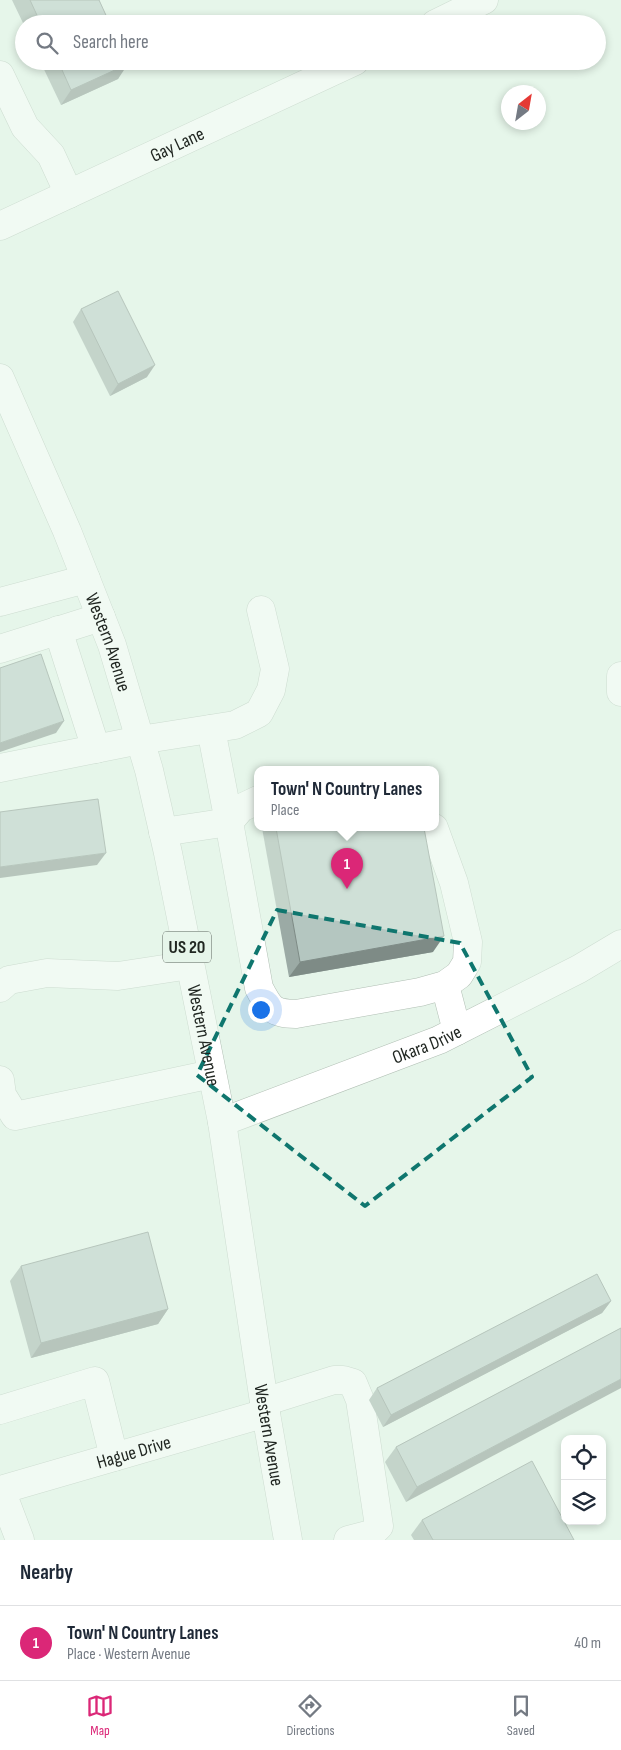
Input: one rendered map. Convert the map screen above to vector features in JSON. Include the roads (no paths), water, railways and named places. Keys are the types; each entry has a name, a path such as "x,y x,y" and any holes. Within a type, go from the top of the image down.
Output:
{"main road":[{"path":"453,15 484,0"},
{"name":"Gay Lane","path":"0,226 336,70"},
{"path":"0,75 25,127 51,155 69,194"},
{"name":"Western Avenue","path":"0,378 7,413 86,579 112,646 140,740 163,832 222,1122 265,1408 288,1540"},
{"path":"0,602 86,579"},
{"path":"0,768 96,748 235,725 259,713 271,690 275,669 261,610"},
{"path":"0,649 101,617"},
{"path":"58,630 96,748"},
{"path":"621,676 621,692"},
{"path":"212,729 259,988 268,1005 280,1013 296,1014 420,992 445,985 458,975 467,962 468,942 454,882 435,831"},
{"path":"163,832 229,822 241,808 254,802"},
{"name":"Okara Drive","path":"222,1122 439,1040 579,969 621,944"},
{"path":"0,988 9,980 47,973 118,976 190,965"},
{"path":"445,985 457,1031"},
{"path":"0,1080 2,1095 15,1116 212,1074"},
{"name":"Hague Drive","path":"1,1490 114,1457 265,1408 334,1380 343,1380 353,1383 360,1400 379,1526 371,1534 348,1540"},
{"path":"0,1410 94,1381 114,1457"},
{"path":"1,1490 20,1540"}],"place":[{"name":"Town' N Country Lanes","path":"347,889"}]}
